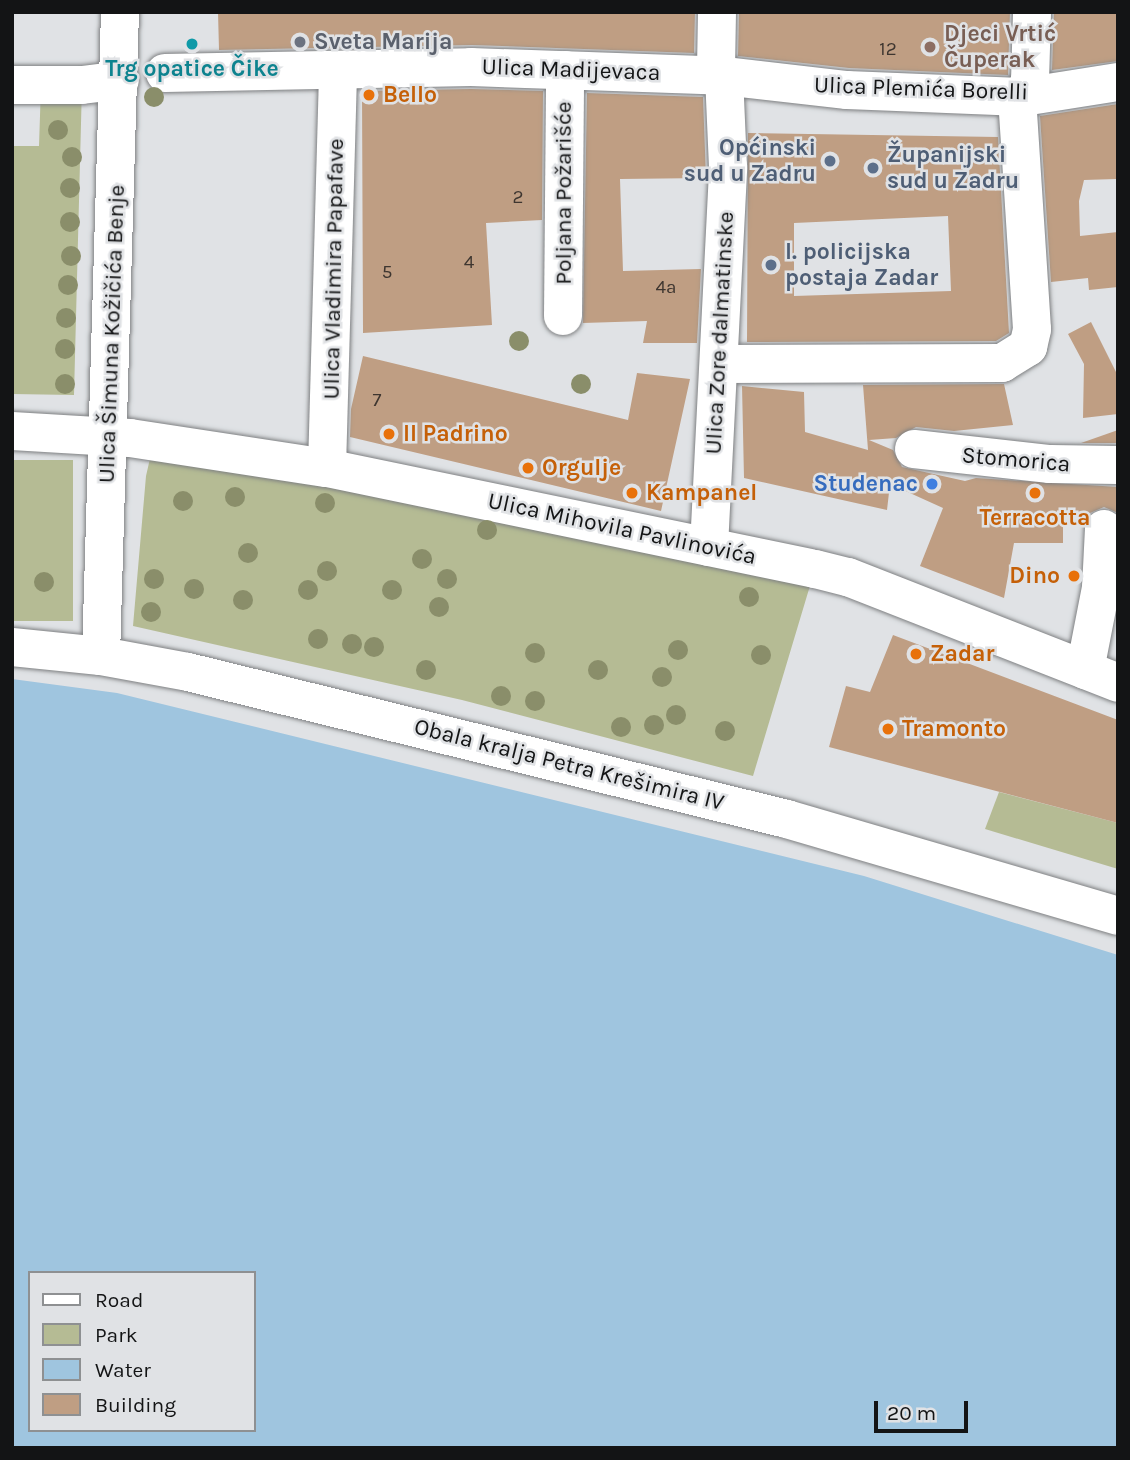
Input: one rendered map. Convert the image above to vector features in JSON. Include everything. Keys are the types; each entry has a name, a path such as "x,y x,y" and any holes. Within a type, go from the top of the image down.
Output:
{"street":[{"name":"Ulica Šimuna Kožičića Benje","path":"101,656 110,436 139,75 120,12"},
{"name":"Ulica Zore dalmatinske","path":"709,547 728,167 724,76 716,67 717,12"},
{"path":"720,364 1002,363 1028,347 1029,290 1018,128 1023,97 1030,81 1032,12"},
{"name":"Ulica Madijevaca","path":"12,85 82,85 139,75 338,71 565,69 724,76"},
{"name":"Poljana Požarišće","path":"563,316 565,69"},
{"name":"Ulica Vladimira Papafave","path":"327,468 338,71"},
{"name":"Ulica Plemića Borelli","path":"724,76 847,90 1023,97 1118,82"},
{"name":"Ulica Mihovila Pavlinovića","path":"12,431 110,436 327,468 848,577 1101,677"},
{"name":"Stomorica","path":"914,449 1023,462 1118,465"},
{"path":"1101,677 1104,529"},
{"name":"Obala kralja Petra Krešimira IV","path":"12,647 101,656 188,672 787,819 1118,916"}],"green space":[{"path":"41,85 82,85 74,395 12,394 12,146 39,146"},
{"path":"154,441 815,569 753,776 462,700 133,626 146,476"},
{"path":"12,460 73,460 73,621 12,621"},
{"path":"999,792 1118,823 1118,869 985,829"}],"water":[{"path":"12,679 117,693 864,876 1118,955 1118,1448 12,1448"}],"building":[{"path":"218,12 695,12 694,53 472,45 219,50"},
{"path":"739,12 1010,12 1008,75 849,68 738,56"},
{"path":"1054,12 1118,12 1118,61 1052,70"},
{"path":"362,91 543,91 542,220 486,223 492,325 363,333"},
{"path":"587,93 703,97 706,178 620,179 623,271 701,269 697,343 643,343 647,321 583,323"},
{"path":"1118,104 1116,179 1084,180 1079,201 1080,236 1118,232 1118,287 1089,290 1088,278 1051,282 1040,116"},
{"path":"748,133 998,137 1009,333 996,341 747,342","holes":["948,216 951,291 794,296 794,223"]},
{"path":"1091,322 1118,376 1118,414 1083,418 1084,364 1068,334"},
{"path":"363,356 628,420 637,373 690,379 661,511 350,437 351,409"},
{"path":"1004,384 1013,425 954,431 916,427 896,438 869,440 893,450 902,467 965,481 976,478 1118,487 1118,513 1104,507 1090,513 1063,513 1063,543 1014,543 1004,598 920,566 943,508 890,484 887,510 744,478 742,386 804,392 805,432 868,450 863,385"},
{"path":"1118,430 1118,443 1081,443"},
{"path":"893,635 1118,720 1118,823 829,747 846,686 870,692"}],"place":[{"name":"Sveta Marija","path":"300,42"},
{"name":"Trg opatice Čike","path":"192,44"},
{"name":"Djeci Vrtić Čuperak","path":"930,47"},
{"name":"Bello","path":"369,95"},
{"name":"Općinski sud u Zadru","path":"830,161"},
{"name":"Županijski sud u Zadru","path":"873,168"},
{"name":"I. policijska postaja Zadar","path":"771,265"},
{"name":"Il Padrino","path":"389,434"},
{"name":"Orgulje","path":"528,468"},
{"name":"Studenac","path":"932,484"},
{"name":"Kampanel","path":"632,493"},
{"name":"Terracotta","path":"1035,493"},
{"name":"Dino","path":"1074,576"},
{"name":"Zadar","path":"916,654"},
{"name":"Tramonto","path":"888,729"}]}
